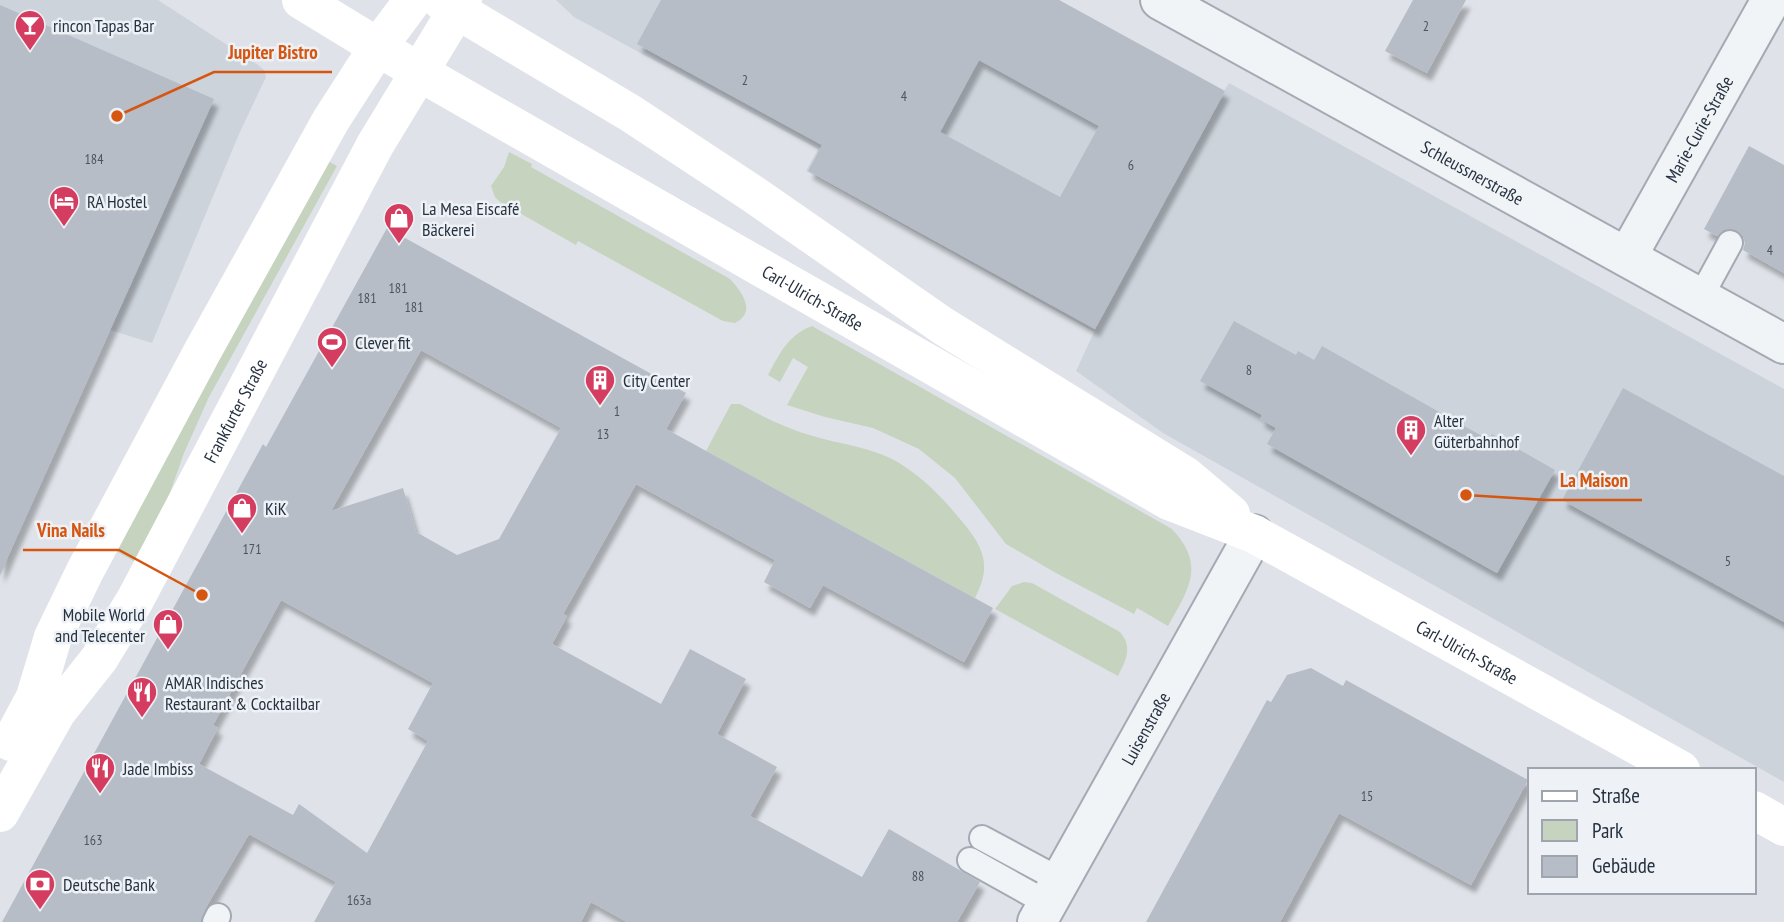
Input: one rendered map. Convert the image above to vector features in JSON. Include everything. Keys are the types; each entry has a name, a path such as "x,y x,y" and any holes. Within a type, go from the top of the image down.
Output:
{"main road":[{"name":"Carl-Ulrich-Straße","path":"301,0 419,72 1169,501 1254,534 1677,768"},
{"path":"0,763 35,698 53,637 201,354 331,121 413,0"},
{"name":"Carl-Ulrich-Straße","path":"453,4 630,113 943,326 1185,476 1254,534"},
{"name":"Frankfurter Straße","path":"0,813 57,712 99,659 135,600 375,145 419,72 453,4"},
{"path":"1756,811 1784,827"}],"street":[{"name":"Schleussnerstraße","path":"1160,0 1784,344"},
{"name":"Marie-Curie-Straße","path":"1627,257 1771,0"},
{"name":"Luisenstraße","path":"1048,902 1254,534"}],"lane":[{"path":"1700,298 1730,243"},
{"path":"982,838 1048,902"},
{"path":"970,860 1048,902"}],"shaded area":[{"path":"0,0 158,0 258,65 264,70 266,77 239,134 152,343 110,330 0,577"},
{"path":"556,0 1059,0 1224,91 1229,83 1784,389 1784,782 1163,433 1076,371 1094,332 806,171 818,149 574,17"}],"green space":[{"path":"509,152 730,279 745,302 742,318 735,323 723,321 578,241 576,245 500,202 491,186 504,167"},
{"path":"328,161 337,166 209,397 139,564 114,550"},
{"path":"812,326 1172,529 1189,554 1191,577 1168,626 1137,608 1134,614 1006,544 955,478 919,449 873,428 787,405 808,367 793,358 780,382 768,375 791,340"},
{"path":"731,404 740,404 803,433 881,454 922,479 957,515 981,551 984,559 983,577 975,598 706,451"},
{"path":"1024,582 1032,583 1120,632 1127,648 1126,659 1118,676 995,609 1012,586"}],"building":[{"path":"661,0 1059,0 1225,91 1095,329 808,171 822,145 637,44","holes":["979,60 1099,126 1060,197 940,132"]},
{"path":"1413,0 1466,0 1427,73 1385,51"},
{"path":"0,5 214,99 0,575"},
{"path":"1749,146 1784,165 1784,273 1743,250 1743,236 1736,230 1723,230 1717,236 1704,229"},
{"path":"387,228 686,393 666,429 993,608 964,662 823,585 810,608 764,582 775,560 636,484 563,614 567,616 552,644 661,704 690,649 746,679 717,734 777,767 750,816 862,877 889,829 980,882 957,922 627,922 591,902 581,922 314,922 336,882 249,834 200,922 2,922 263,444 266,447","holes":["421,350 561,428 499,539 457,555 416,532 403,488 331,511","281,600 433,683 408,729 428,741 367,853 299,804 293,815 199,764 218,728 213,725"]},
{"name":"Alter Güterbahnhof","path":"1234,321 1296,355 1298,351 1314,360 1322,346 1489,440 1492,434 1555,470 1497,573 1267,444 1276,428 1260,419 1262,415 1200,381"},
{"path":"1623,388 1784,476 1784,622 1562,500"},
{"path":"1311,668 1343,686 1346,680 1528,780 1471,885 1339,813 1280,922 1146,922 1267,700 1271,702 1287,675"}],"place":[{"name":"rincon Tapas Bar","path":"30,52"},
{"name":"Jupiter Bistro","path":"117,116"},
{"name":"RA Hostel","path":"64,228"},
{"name":"La Mesa Eiscafé Bäckerei","path":"399,245"},
{"name":"Clever fit","path":"332,369"},
{"name":"City Center","path":"600,407"},
{"name":"Alter Güterbahnhof","path":"1411,457"},
{"name":"La Maison","path":"1466,495"},
{"name":"KiK","path":"242,535"},
{"name":"Vina Nails","path":"202,595"},
{"name":"Mobile World and Telecenter","path":"168,651"},
{"name":"AMAR Indisches Restaurant & Cocktailbar","path":"142,719"},
{"name":"Jade Imbiss","path":"100,795"},
{"name":"Deutsche Bank","path":"40,911"}]}
